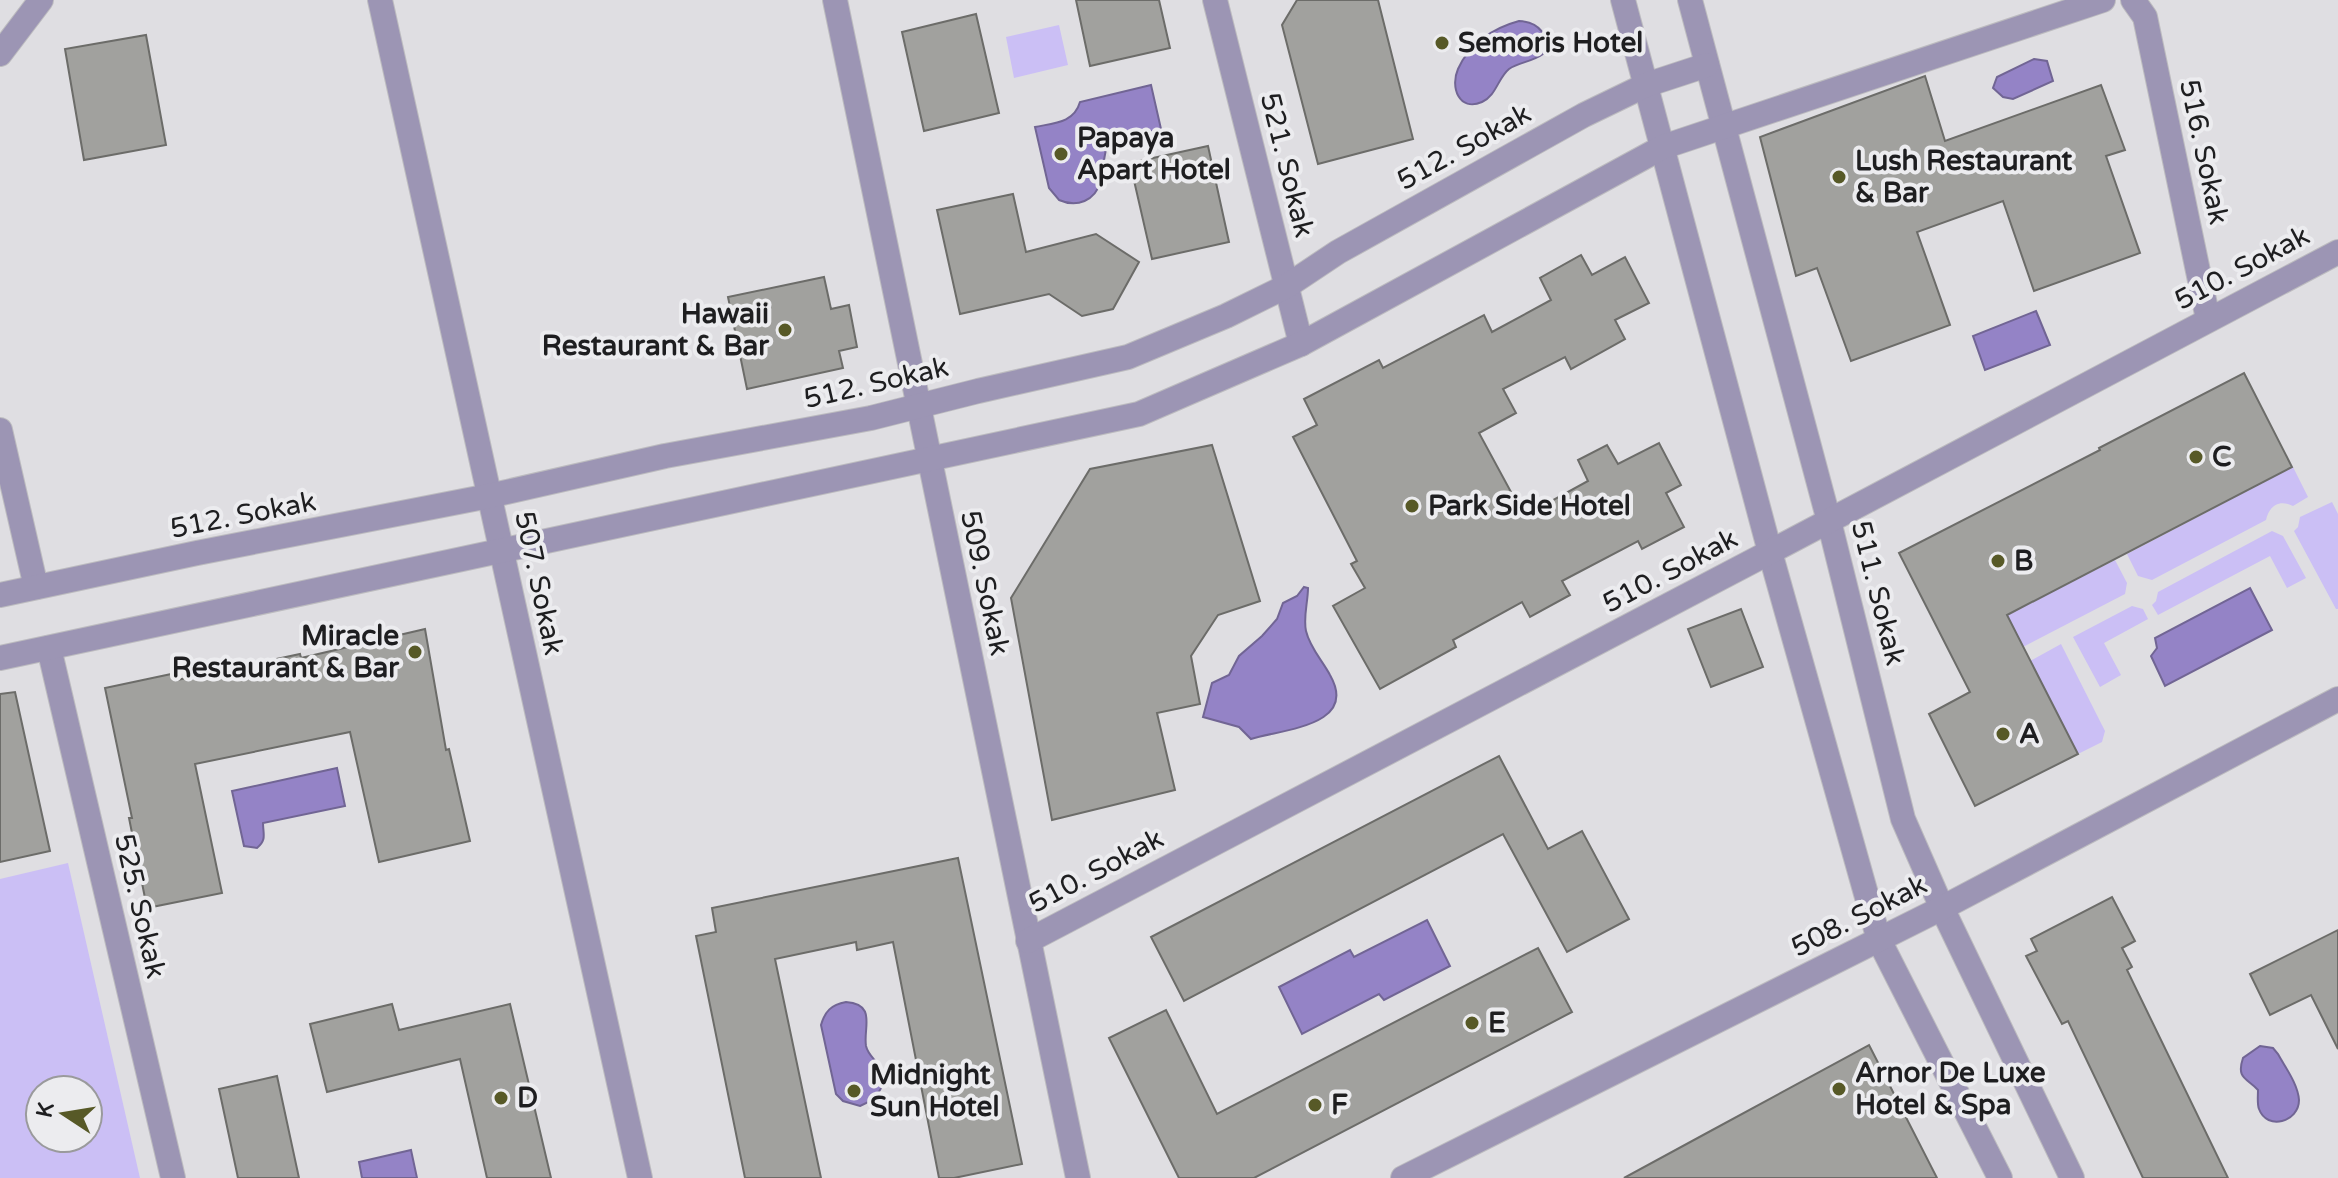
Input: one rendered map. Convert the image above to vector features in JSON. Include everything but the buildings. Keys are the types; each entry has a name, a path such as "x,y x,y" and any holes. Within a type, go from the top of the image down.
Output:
{"street":[{"path":"0,54 41,0"},
{"name":"507. Sokak","path":"380,0 640,1178"},
{"name":"509. Sokak","path":"835,0 1078,1178"},
{"name":"521. Sokak","path":"1215,0 1301,344"},
{"path":"1623,0 1770,552 1879,940 2000,1178"},
{"name":"511. Sokak","path":"1690,0 1829,521 1903,819 1942,908 2072,1178"},
{"path":"0,658 1139,414 1301,344 1663,147 2103,0"},
{"name":"516. Sokak","path":"2133,0 2145,17 2208,319"},
{"name":"512. Sokak","path":"0,595 489,496 665,456 871,418 1128,357 1226,316 1287,286 1338,252 1584,115 1646,85 1707,65"},
{"name":"510. Sokak","path":"1028,941 2338,252"},
{"path":"0,430 36,587"},
{"name":"525. Sokak","path":"49,648 173,1178"},
{"name":"508. Sokak","path":"1403,1178 1942,908 2338,699"}],"shaded area":[{"path":"1519,21 1532,24 1544,35 1543,54 1509,69 1491,96 1482,102 1467,104 1462,101 1455,83 1463,60 1483,38"},
{"path":"1059,25 1068,65 1014,78 1006,37"},
{"path":"2034,59 2047,61 2053,81 2013,99 2003,97 1993,88 1997,77"},
{"path":"1151,85 1161,129 1109,142 1101,181 1094,194 1079,203 1059,200 1049,188 1035,127 1068,118 1080,102"},
{"path":"2036,311 2050,345 1985,370 1973,336"},
{"path":"2293,467 2308,497 2293,506 2283,503 2275,505 2266,520 2152,580 2138,576 2127,554"},
{"path":"2332,502 2338,514 2338,609 2294,531 2300,517"},
{"path":"2272,531 2283,536 2306,578 2287,588 2270,556 2158,615 2152,605 2158,592"},
{"path":"2115,560 2127,583 2125,594 1963,678 1947,646"},
{"path":"1304,587 1308,588 1306,631 1330,675 1336,692 1334,705 1326,715 1313,722 1251,739 1239,727 1203,717 1212,683 1229,675 1239,656 1277,619 1283,603 1297,596"},
{"path":"2250,588 2272,630 2165,686 2151,656 2157,648 2155,638"},
{"path":"2132,606 2143,609 2148,619 2104,643 2121,675 2100,687 2073,637"},
{"path":"2061,644 2105,731 2102,742 2078,754 2030,661"},
{"path":"337,768 345,806 263,823 264,837 260,845 257,848 244,846 232,791"},
{"path":"68,863 140,1178 0,1178 0,879"},
{"path":"1427,920 1450,966 1384,1000 1379,994 1302,1034 1279,987 1350,950 1354,957"},
{"path":"846,1002 862,1007 865,1012 866,1046 883,1074 879,1091 860,1106 843,1101 836,1094 821,1025 829,1009"},
{"path":"2260,1046 2273,1048 2278,1054 2298,1094 2298,1108 2282,1121 2275,1122 2263,1116 2258,1107 2258,1090 2242,1074 2243,1058"},
{"path":"411,1150 417,1178 362,1178 359,1162"}],"place":[{"name":"Semoris Hotel","path":"1442,43"},
{"name":"Papaya Apart Hotel","path":"1061,154"},
{"name":"Lush Restaurant & Bar","path":"1839,177"},
{"name":"Hawaii Restaurant & Bar","path":"785,330"},
{"name":"C","path":"2196,457"},
{"name":"Park Side Hotel","path":"1412,506"},
{"name":"B","path":"1998,561"},
{"name":"Miracle Restaurant & Bar","path":"415,652"},
{"name":"A","path":"2003,734"},
{"name":"E","path":"1472,1023"},
{"name":"Arnor De Luxe Hotel & Spa","path":"1839,1089"},
{"name":"Midnight Sun Hotel","path":"854,1091"},
{"name":"D","path":"501,1098"},
{"name":"F","path":"1315,1105"}]}
